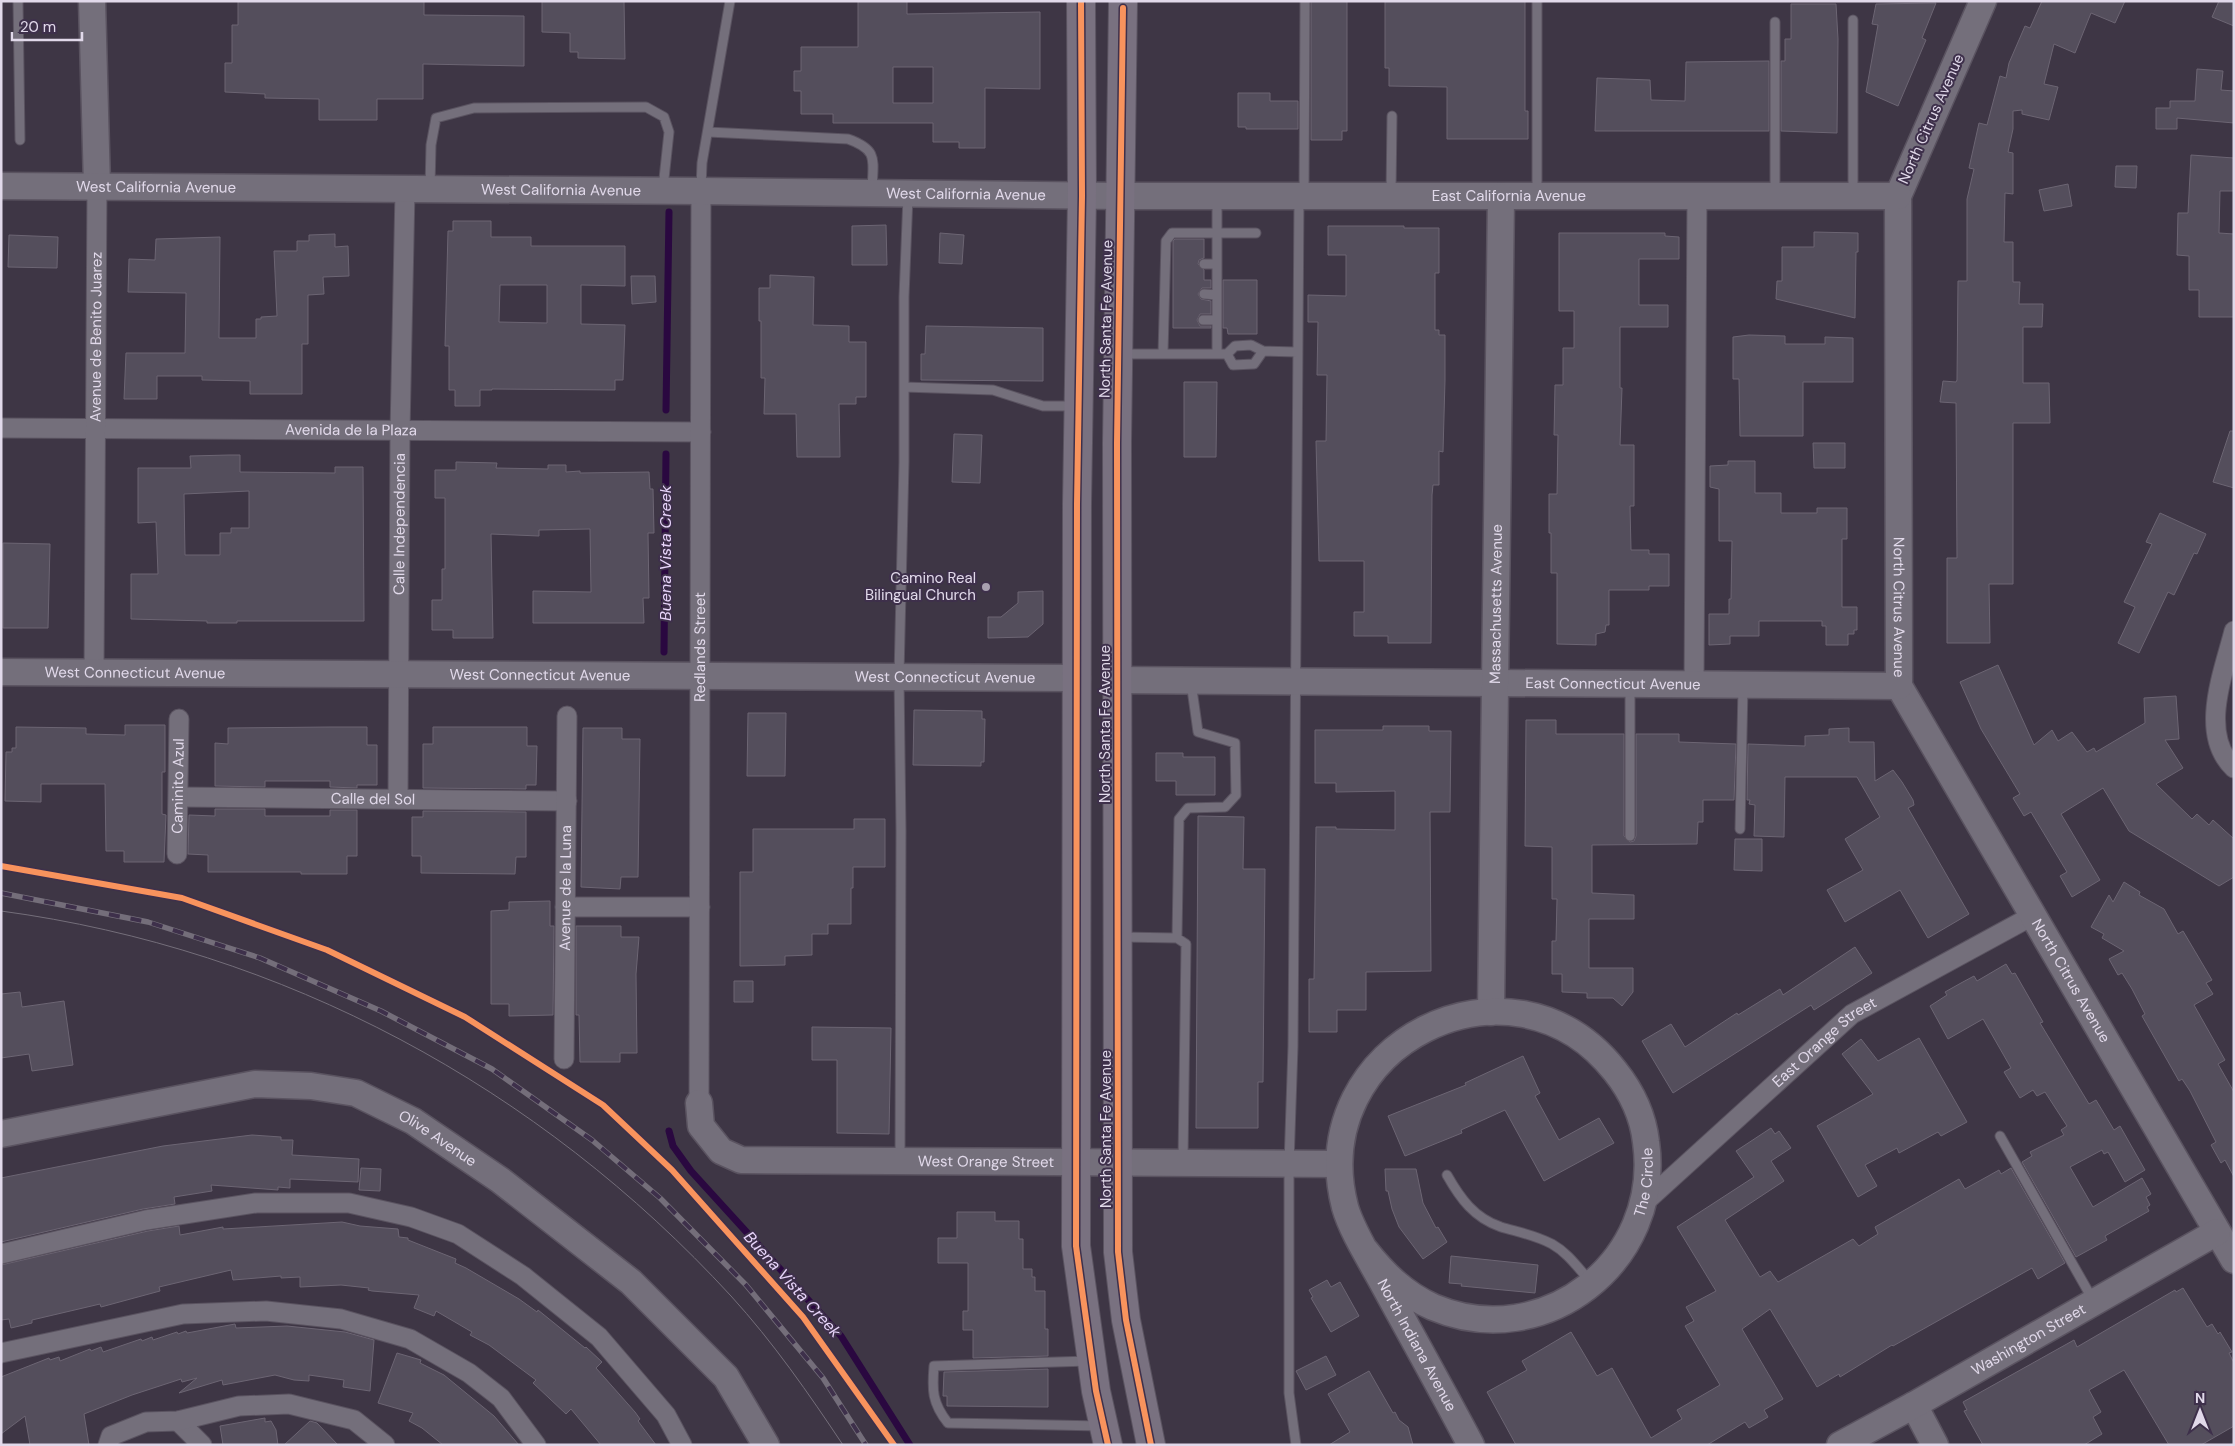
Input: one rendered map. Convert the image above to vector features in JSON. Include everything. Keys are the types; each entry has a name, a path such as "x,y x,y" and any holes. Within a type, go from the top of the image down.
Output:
{"main road":[{"name":"North Santa Fe Avenue","path":"1081,1 1082,196 1078,406 1076,1246 1092,1360 1110,1438"},
{"name":"North Santa Fe Avenue","path":"1123,1 1118,354 1118,1252 1126,1320 1151,1445"}],"street":[{"name":"Avenue de Benito Juarez","path":"92,1 97,186 94,429 94,673"},
{"name":"North Citrus Avenue","path":"1983,1 1898,196 1899,686 2234,1260"},
{"name":"West California Avenue","path":"1,186 1120,196"},
{"name":"Calle Independencia","path":"398,798 400,432 417,190"},
{"name":"Redlands Street","path":"699,1103 701,191"},
{"name":"East California Avenue","path":"1120,196 1898,196"},
{"path":"1694,684 1697,196"},
{"name":"Massachusetts Avenue","path":"1491,1012 1501,197"},
{"name":"Avenida de la Plaza","path":"1,428 400,432 701,432"},
{"path":"2234,631 2215,707 2214,721 2221,747 2234,768"},
{"name":"West Connecticut Avenue","path":"1,672 1077,678"},
{"name":"East Connecticut Avenue","path":"1118,680 1496,681 1899,686"},
{"name":"Avenue de la Luna","path":"564,1059 567,716"},
{"name":"Caminito Azul","path":"177,854 179,719"},
{"name":"Calle del Sol","path":"179,797 567,801"},
{"path":"565,907 700,907"},
{"name":"East Orange Street","path":"1644,1203 1852,1014 2032,916"},
{"name":"The Circle","path":"1491,1012 1523,1014 1553,1023 1580,1038 1604,1058 1624,1082 1638,1110 1646,1140 1648,1172 1644,1203 1634,1230 1619,1256 1592,1284 1575,1296 1548,1309 1520,1317 1490,1319 1460,1316 1432,1307 1406,1292 1384,1273 1365,1250 1346,1209 1339,1164 1342,1138 1349,1113 1360,1089 1375,1067 1394,1048 1416,1033 1440,1022 1465,1014 1491,1012"},
{"name":"Olive Avenue","path":"1,1134 254,1084 312,1086 356,1093 413,1121 484,1170 631,1282 726,1377 766,1445"},
{"name":"West Orange Street","path":"699,1103 701,1126 721,1151 741,1160 1075,1164 1339,1164"},
{"path":"1,1254 146,1220 256,1203 349,1203 411,1217 458,1234 523,1276 599,1337 666,1415 682,1445"},
{"name":"Washington Street","path":"1840,1445 1914,1405 2217,1232"},
{"name":"North Indiana Avenue","path":"1365,1250 1471,1445"},
{"path":"1,1353 183,1314 266,1311 341,1318 410,1339 469,1373 501,1398 536,1445"},
{"path":"108,1445 112,1436 146,1422 178,1421 239,1406 289,1404 354,1420 385,1445"},
{"path":"1914,1405 1935,1445"},
{"path":"178,1421 202,1445"}],"lane":[{"path":"18,1 20,140"},
{"path":"701,191 702,163 730,1"},
{"path":"1296,1445 1289,1393 1289,1164 1293,1036 1297,352 1305,1"},
{"path":"1537,1 1538,196"},
{"path":"1853,20 1853,196"},
{"path":"1775,22 1775,196"},
{"path":"417,190 431,145 436,118 474,108 646,107 664,117 669,132 662,191"},
{"path":"1391,196 1392,116"},
{"path":"708,132 848,139 864,145 870,152 872,193"},
{"path":"900,1162 901,831 899,676 908,193"},
{"path":"1218,196 1217,320 1222,354 1233,365 1254,364 1263,351"},
{"path":"1164,354 1168,320 1169,264 1166,241 1172,233 1256,234"},
{"path":"1204,264 1218,264"},
{"path":"1204,294 1217,295"},
{"path":"1203,320 1217,320"},
{"path":"1118,354 1222,354 1235,346 1251,346 1263,351 1297,352"},
{"path":"904,387 993,390 1043,406 1078,406"},
{"path":"1177,938 1179,818 1188,808 1225,807 1236,795 1235,744 1198,732 1191,680"},
{"path":"1630,683 1630,836"},
{"path":"1740,829 1743,684"},
{"path":"1118,937 1177,938 1186,944 1183,1164"},
{"path":"2000,1136 2095,1302"},
{"path":"1447,1175 1464,1203 1481,1217 1552,1244 1573,1262 1592,1284"},
{"path":"1092,1360 934,1366 932,1391 942,1416 948,1423 1110,1438"}],"building":[{"path":"238,1 424,1 424,15 524,16 524,66 423,64 423,99 377,99 377,120 319,120 319,99 265,98 265,94 225,92 225,63 232,63 232,25 238,25"},
{"path":"542,1 624,1 625,59 578,58 578,52 570,52 570,33 542,32"},
{"path":"858,1 907,1 907,14 1040,12 1040,89 985,88 985,148 959,148 959,142 933,142 933,123 833,123 833,114 801,114 801,91 794,91 794,71 801,71 801,47 858,47","holes":["893,67 933,67 933,103 893,103"]},
{"path":"1311,1 1347,1 1347,131 1342,131 1342,140 1311,140"},
{"path":"1385,1 1525,1 1525,111 1528,111 1528,139 1447,139 1447,87 1389,86 1389,68 1385,68"},
{"path":"2042,1 2125,1 2115,23 2091,13 2075,53 2054,44 2044,84 2058,87 2049,120 2022,114 2022,110 2013,111 2013,129 2008,152 2013,153 2013,194 2005,193 2004,242 2013,242 2013,282 2020,282 2019,304 2043,304 2042,327 2023,327 2023,383 2049,383 2050,423 2013,423 2013,584 1989,584 1990,643 1947,643 1947,558 1957,558 1956,403 1940,402 1943,381 1956,382 1957,380 1958,281 1967,281 1967,199 1974,169 1969,168 1979,123 1987,125 2000,76 2006,78 2009,63 2025,26 2030,28"},
{"path":"2219,1 2234,1 2234,26 2212,17"},
{"path":"1936,3 1922,38 1926,40 1898,106 1866,92 1878,25 1872,24 1876,4"},
{"path":"1791,4 1836,4 1838,39 1837,133 1781,131 1781,61 1785,61 1785,39 1791,39"},
{"path":"1769,61 1769,131 1595,131 1597,78 1650,80 1651,100 1685,101 1686,62"},
{"path":"2197,69 2223,71 2221,90 2234,91 2234,123 2177,118 2177,129 2156,129 2156,108 2170,108 2170,101 2195,101"},
{"path":"1238,93 1270,93 1270,101 1298,101 1298,129 1246,129 1246,127 1238,127"},
{"path":"2191,155 2234,158 2234,191 2220,191 2219,233 2234,234 2234,317 2199,317 2199,290 2189,290 2189,256 2177,255 2178,213 2188,213"},
{"path":"2116,166 2137,166 2136,188 2115,187"},
{"path":"2068,184 2072,206 2044,211 2039,190"},
{"path":"453,221 491,221 491,237 531,237 531,246 625,246 625,286 581,285 581,324 625,325 623,380 615,380 615,390 480,390 480,406 455,406 455,390 449,390 449,346 445,346 448,231 453,231","holes":["500,285 547,285 547,323 499,322"]},
{"path":"886,225 887,265 852,265 852,226"},
{"path":"1328,226 1439,228 1439,273 1435,273 1435,330 1439,330 1439,335 1445,335 1445,380 1443,452 1439,451 1439,485 1433,485 1432,495 1431,643 1388,643 1388,636 1354,636 1354,612 1364,612 1364,561 1319,561 1316,441 1326,441 1327,375 1317,375 1318,322 1308,322 1308,295 1346,296 1346,255 1328,255"},
{"path":"1814,232 1858,233 1855,318 1776,299 1777,281 1782,281 1782,247 1814,247"},
{"path":"940,233 964,235 962,264 939,263"},
{"path":"1559,233 1665,233 1665,236 1679,237 1679,259 1639,259 1639,305 1668,305 1668,327 1620,327 1620,388 1622,388 1620,445 1634,445 1634,506 1630,506 1631,550 1649,550 1649,554 1669,554 1669,586 1649,586 1649,590 1609,590 1609,625 1606,625 1605,632 1596,634 1596,645 1557,644 1557,573 1551,573 1551,533 1549,533 1549,494 1557,494 1558,435 1554,435 1555,385 1563,385 1563,348 1574,348 1574,311 1559,311"},
{"path":"335,234 335,247 348,246 349,276 323,277 324,294 308,295 308,344 302,344 302,394 250,394 250,381 202,380 202,376 157,376 157,399 124,399 126,353 185,353 186,293 128,292 129,259 155,260 156,239 220,237 219,338 256,338 256,319 277,316 274,251 297,251 297,241 309,241 309,235"},
{"path":"9,235 58,237 57,268 8,267"},
{"path":"1175,239 1204,239 1204,258 1199,260 1198,264 1204,270 1204,280 1211,280 1211,288 1202,288 1198,294 1201,299 1211,301 1211,314 1200,314 1197,320 1200,326 1211,326 1211,328 1173,328 1173,241"},
{"path":"770,275 814,277 813,325 849,326 849,342 866,342 866,397 856,397 856,404 839,404 840,457 797,457 796,414 764,414 765,378 761,378 759,288 770,288"},
{"path":"631,276 655,276 656,302 632,304"},
{"path":"1223,280 1257,280 1257,334 1228,334 1227,328 1223,328"},
{"path":"926,326 1043,328 1043,381 921,380 921,354 925,354"},
{"path":"1749,335 1785,336 1785,344 1825,344 1825,337 1853,338 1853,382 1803,382 1803,436 1740,436 1739,379 1733,379 1733,337"},
{"path":"1184,382 1217,382 1216,457 1184,457"},
{"path":"2230,431 2234,431 2234,488 2213,482"},
{"path":"954,434 982,435 980,483 952,482"},
{"path":"1813,443 1845,443 1845,468 1814,468"},
{"path":"240,455 240,472 335,473 335,467 363,467 364,621 237,621 237,623 207,623 207,621 131,619 131,574 158,574 156,522 138,523 138,468 191,468 190,456","holes":["249,491 249,528 231,528 231,533 220,533 220,555 185,555 184,494"]},
{"path":"1728,461 1755,461 1755,493 1781,493 1781,513 1817,513 1817,508 1847,508 1847,539 1842,539 1842,607 1857,607 1857,630 1854,630 1854,634 1848,634 1848,645 1826,645 1826,626 1822,626 1822,621 1759,621 1759,636 1730,636 1730,644 1709,645 1709,614 1729,614 1732,541 1719,541 1719,489 1710,487 1710,466 1728,465"},
{"path":"456,462 497,463 496,468 548,469 548,465 566,465 566,472 580,471 580,473 649,472 650,489 653,489 654,533 648,533 649,598 643,598 644,623 533,623 533,591 591,592 590,529 539,530 539,536 491,534 493,638 453,638 453,630 432,630 432,600 442,600 442,569 445,569 445,498 435,498 435,470 456,470"},
{"path":"2160,513 2206,534 2197,554 2194,553 2174,595 2168,592 2139,653 2118,643 2135,607 2124,602 2152,544 2146,542"},
{"path":"3,543 50,544 48,628 3,628"},
{"path":"1043,591 1043,624 1028,637 988,638 988,617 1001,617 1018,603 1018,592"},
{"path":"1998,665 2034,745 2052,730 2058,741 2072,732 2087,752 2094,748 2096,752 2145,723 2144,698 2176,696 2179,739 2165,740 2183,768 2156,784 2192,819 2197,814 2209,825 2213,820 2234,839 2234,877 2219,886 2129,831 2103,788 2061,814 2100,880 2072,897 2060,876 2067,872 2031,812 2024,816 2013,798 2020,794 1981,729 1960,682"},
{"path":"914,710 982,711 982,719 985,719 984,762 981,762 981,766 913,765"},
{"path":"748,713 786,713 785,776 747,776"},
{"path":"1526,720 1556,720 1556,734 1624,734 1624,836 1630,842 1634,841 1636,836 1636,734 1679,734 1679,742 1736,744 1734,800 1703,800 1703,822 1698,822 1697,844 1592,845 1592,893 1634,895 1634,919 1589,919 1589,968 1633,968 1633,992 1622,1006 1613,998 1587,998 1587,993 1562,992 1562,974 1552,974 1552,941 1556,941 1557,899 1552,899 1552,847 1525,846"},
{"path":"125,725 165,725 165,772 162,772 162,814 166,815 164,862 124,862 124,851 106,851 105,784 41,784 41,802 5,801 6,752 12,752 12,748 16,748 16,727 86,728 86,734 125,735"},
{"path":"1383,726 1429,726 1429,731 1451,731 1450,812 1430,812 1431,971 1366,972 1366,1010 1337,1010 1337,1032 1309,1032 1309,979 1314,979 1316,827 1395,830 1395,791 1336,792 1336,783 1315,783 1315,730 1383,730"},
{"path":"367,727 367,745 377,745 377,785 357,785 357,788 330,787 330,781 265,781 265,787 215,786 215,743 228,744 228,728"},
{"path":"433,727 527,727 527,746 537,746 536,785 526,785 526,789 423,788 423,744 433,744"},
{"path":"583,728 622,728 622,739 640,739 638,877 621,877 620,889 581,887"},
{"path":"1849,728 1849,742 1874,742 1875,781 1893,770 1902,782 1913,800 1914,805 1908,808 1969,914 1928,938 1900,890 1845,922 1827,890 1863,870 1845,839 1880,817 1857,777 1785,777 1784,837 1754,836 1755,805 1749,804 1750,800 1747,800 1748,744 1805,746 1805,736 1829,735 1829,729"},
{"path":"1156,753 1183,753 1183,757 1215,757 1215,795 1176,795 1176,781 1156,781"},
{"path":"215,809 265,809 265,816 330,816 330,810 357,810 357,856 347,856 347,874 208,872 208,855 188,854 189,815 215,816"},
{"path":"423,811 526,812 526,857 516,857 515,874 421,873 421,856 412,856 412,817 423,817"},
{"path":"1198,816 1244,817 1243,869 1265,869 1263,1082 1258,1082 1258,1128 1196,1128"},
{"path":"854,819 885,819 885,867 853,867 851,924 828,924 828,934 812,934 812,955 785,956 785,965 740,966 740,872 753,872 753,829 854,829"},
{"path":"1735,839 1762,839 1762,871 1734,870"},
{"path":"2124,882 2140,892 2139,895 2164,909 2178,934 2183,931 2212,980 2206,983 2213,994 2194,1005 2225,1060 2218,1064 2234,1092 2234,1177 2225,1160 2221,1163 2211,1145 2216,1142 2190,1091 2182,1079 2179,1081 2142,1016 2145,1014 2132,989 2122,973 2118,975 2109,959 2124,951 2102,938 2104,934 2091,927 2109,895 2113,902"},
{"path":"550,901 550,926 554,926 553,1015 509,1016 509,1004 491,1004 491,911 509,910 509,902"},
{"path":"576,926 621,926 621,937 639,937 636,974 637,1053 620,1053 620,1062 580,1062 579,1015 576,1015"},
{"path":"1855,947 1872,973 1814,1010 1811,1005 1673,1093 1642,1041 1671,1024 1685,1047 1737,1013 1738,1015 1780,989 1783,995"},
{"path":"2006,964 2012,974 2015,973 2043,1022 2040,1023 2089,1104 2096,1100 2114,1130 2120,1126 2145,1170 2125,1182 2108,1152 2104,1154 2102,1150 2070,1167 2093,1207 2142,1178 2151,1194 2146,1197 2150,1205 2147,1207 2149,1211 2105,1236 2107,1240 2076,1257 2022,1162 2032,1156 2030,1152 2064,1135 2061,1130 2067,1126 2045,1092 2037,1096 2033,1090 2020,1098 2004,1072 2011,1068 1983,1019 1948,1039 1930,1006 1947,995 1945,992 1961,983 1974,976 1977,981"},
{"path":"734,981 753,981 753,1002 734,1002"},
{"path":"20,992 22,1007 64,1001 73,1065 32,1071 29,1054 1,1058 1,994"},
{"path":"812,1027 891,1028 889,1134 837,1133 837,1060 812,1060"},
{"path":"1919,1038 1967,1122 1941,1136 1938,1132 1899,1153 1897,1148 1865,1165 1877,1186 1858,1197 1817,1126 1873,1094 1842,1054 1861,1039 1878,1061"},
{"path":"1523,1056 1540,1093 1535,1096 1559,1140 1599,1118 1614,1143 1544,1181 1505,1110 1461,1130 1462,1133 1405,1156 1388,1116 1466,1085 1465,1083"},
{"path":"1771,1128 1775,1134 1779,1131 1791,1148 1771,1161 1784,1181 1725,1220 1760,1277 1770,1271 1778,1282 1853,1239 1859,1246 1878,1234 1875,1227 1959,1179 1965,1189 1999,1170 2001,1174 2011,1168 2065,1263 2038,1279 2032,1268 1892,1345 1840,1377 1839,1374 1817,1387 1770,1309 1742,1329 1783,1399 1764,1410 1768,1417 1749,1428 1745,1422 1707,1445 1516,1445 1487,1392 1527,1370 1522,1361 1571,1332 1597,1376 1612,1368 1651,1438 1682,1419 1677,1410 1720,1385 1685,1326 1694,1321 1686,1307 1716,1291 1677,1227 1754,1177 1736,1151"},
{"path":"252,1135 281,1137 281,1140 293,1140 292,1155 359,1159 358,1182 290,1179 290,1188 278,1187 278,1190 211,1185 212,1191 174,1197 175,1204 143,1209 1,1242 1,1178 163,1146"},
{"path":"361,1168 381,1169 380,1191 359,1190"},
{"path":"1385,1169 1416,1169 1423,1203 1436,1228 1438,1227 1447,1242 1423,1259 1399,1227 1388,1191 1386,1191"},
{"path":"957,1212 995,1212 995,1221 1019,1221 1019,1239 1023,1239 1023,1269 1032,1269 1032,1277 1035,1277 1035,1291 1045,1291 1045,1329 1048,1329 1048,1356 973,1358 973,1330 963,1330 963,1311 968,1311 968,1263 938,1263 938,1238 957,1238"},
{"path":"342,1222 360,1226 398,1229 399,1237 408,1238 408,1240 456,1259 455,1263 519,1299 537,1312 538,1310 586,1347 602,1362 596,1368 635,1412 640,1419 638,1421 656,1445 601,1445 571,1409 566,1414 533,1383 536,1380 489,1345 470,1335 472,1332 436,1311 434,1316 414,1308 419,1295 372,1291 368,1290 369,1288 341,1285 300,1287 300,1277 281,1278 281,1276 233,1280 231,1270 159,1287 160,1291 101,1307 100,1304 32,1320 32,1323 11,1328 9,1319 1,1320 1,1265 148,1231 179,1226 180,1235 223,1227 223,1229"},
{"path":"1451,1256 1538,1265 1535,1293 1461,1286 1462,1284 1449,1283"},
{"path":"1327,1280 1331,1287 1340,1282 1359,1316 1331,1332 1311,1298 1313,1297 1309,1290"},
{"path":"2183,1288 2207,1327 2212,1324 2218,1334 2220,1332 2232,1352 2229,1353 2234,1363 2234,1426 2201,1445 2169,1445 2124,1370 2089,1390 2101,1412 2093,1417 2102,1434 2084,1445 1983,1445 1964,1411 1967,1410 1963,1402 2074,1340 2077,1347 2175,1290 2176,1292"},
{"path":"235,1324 236,1328 287,1326 345,1332 374,1340 370,1391 343,1387 344,1380 309,1375 309,1381 294,1380 275,1375 223,1385 222,1380 179,1393 197,1378 182,1382 181,1379 132,1395 84,1414 89,1445 30,1445 25,1416 1,1434 1,1377 49,1358 50,1360 59,1357 60,1361 90,1349 91,1351 101,1347 103,1352 141,1339 142,1341 152,1337 153,1340 177,1332 178,1334 186,1331 187,1333"},
{"path":"397,1353 421,1360 420,1363 444,1375 494,1416 519,1445 443,1445 422,1428 409,1421 413,1413 378,1403"},
{"path":"1326,1356 1336,1375 1306,1390 1296,1371"},
{"path":"1048,1369 1048,1407 947,1406 947,1396 943,1396 944,1372"},
{"path":"1369,1371 1393,1413 1395,1412 1399,1420 1408,1427 1413,1445 1329,1445 1350,1432 1328,1394"},
{"path":"265,1418 265,1422 271,1421 276,1430 278,1445 223,1445 220,1426"},
{"path":"310,1421 317,1423 338,1445 284,1445"}],"waterway":[{"name":"Buena Vista Creek","path":"666,410 669,212"},
{"name":"Buena Vista Creek","path":"664,652 666,454"},
{"name":"Buena Vista Creek","path":"669,1131 673,1146 691,1171 841,1336 910,1445"}],"tram line":[{"path":"1,911 106,930 207,958 306,994 400,1039 490,1092 576,1153 656,1221 731,1296 790,1369 843,1445"}],"railway":[{"path":"1,893 148,922 260,958 381,1011 492,1069 592,1140 660,1198 746,1285 823,1378 866,1445"}],"cycle path":[{"path":"1081,1 1082,196 1077,504 1076,1246 1096,1391 1108,1445"},
{"path":"1123,8 1117,443 1118,1252 1126,1320 1151,1445"},
{"path":"1,866 182,898 327,950 465,1017 603,1105 672,1170 803,1317 894,1445"}],"place":[{"name":"Camino Real Bilingual Church","path":"986,587"}]}
